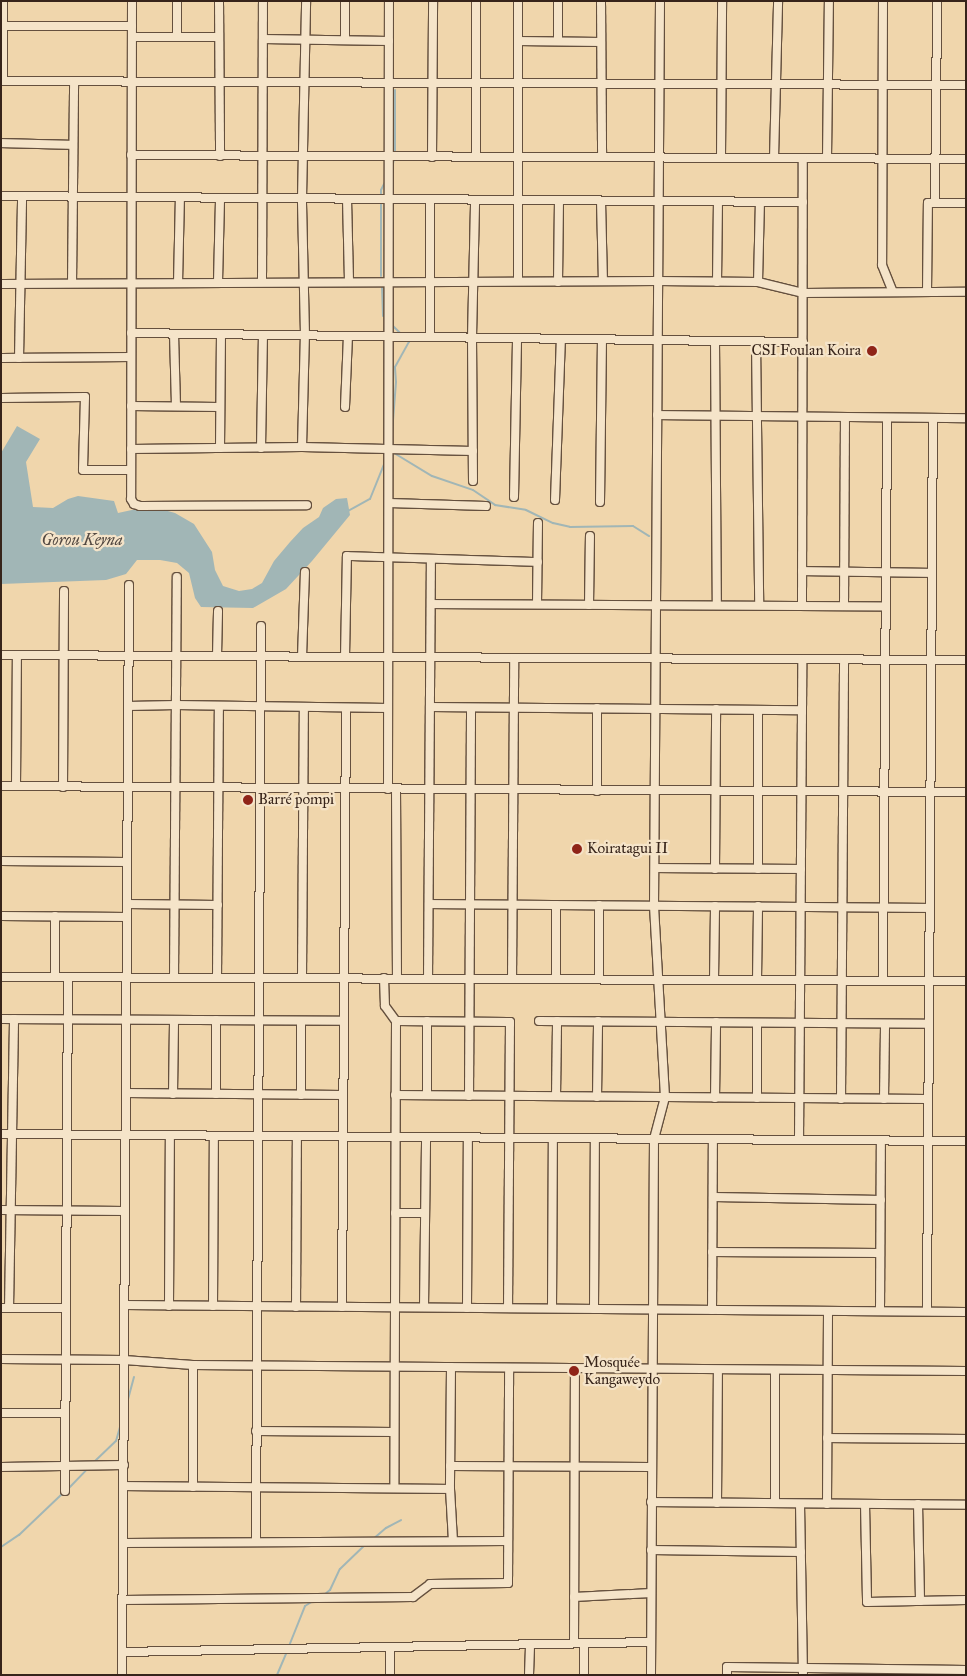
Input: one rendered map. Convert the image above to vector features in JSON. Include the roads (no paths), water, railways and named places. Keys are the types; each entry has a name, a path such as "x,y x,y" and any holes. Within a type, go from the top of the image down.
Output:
{"street":[{"path":"3,1 2,81 966,85"},
{"path":"132,1 131,499 134,504 140,506 307,505"},
{"path":"177,1 177,37"},
{"path":"219,1 220,156"},
{"path":"262,282 263,1"},
{"path":"302,447 305,335 302,198 306,1"},
{"path":"345,1 345,40"},
{"path":"389,1 388,708 397,978"},
{"path":"432,156 433,1"},
{"path":"476,1 476,157"},
{"path":"518,1 518,281"},
{"path":"558,1 558,41"},
{"path":"601,1 602,157"},
{"path":"651,1675 654,1139 665,1097 654,906 660,1"},
{"path":"721,158 722,1"},
{"path":"774,158 778,1"},
{"path":"827,158 829,1"},
{"path":"883,1 882,265 892,292"},
{"path":"935,203 937,1"},
{"path":"2,26 132,26"},
{"path":"132,37 219,37"},
{"path":"263,39 389,41"},
{"path":"518,41 601,42"},
{"path":"72,283 74,82"},
{"path":"1,143 73,145"},
{"path":"132,155 966,159"},
{"path":"802,605 803,158"},
{"path":"1,196 803,202"},
{"path":"19,358 22,196"},
{"path":"178,283 180,197"},
{"path":"218,282 220,198"},
{"path":"347,198 349,282"},
{"path":"430,199 430,337"},
{"path":"473,481 472,337 475,200"},
{"path":"558,282 559,200"},
{"path":"601,201 603,281"},
{"path":"717,282 718,202"},
{"path":"758,282 760,202"},
{"path":"927,292 928,202 966,203"},
{"path":"1,284 473,280 558,282 658,281 758,282 803,293 966,292"},
{"path":"131,333 803,342"},
{"path":"174,334 176,406"},
{"path":"220,448 221,334"},
{"path":"260,448 263,335"},
{"path":"345,407 348,336"},
{"path":"514,497 517,338"},
{"path":"555,500 561,338"},
{"path":"600,502 602,339"},
{"path":"715,341 717,605"},
{"path":"756,341 759,605"},
{"path":"1,358 131,358"},
{"path":"1,398 84,397 83,470 131,470"},
{"path":"131,406 219,407"},
{"path":"657,416 966,418"},
{"path":"844,605 846,417"},
{"path":"883,980 887,418"},
{"path":"927,1311 933,418"},
{"path":"131,449 302,447 473,451"},
{"path":"389,503 486,506"},
{"path":"537,604 538,523"},
{"path":"589,605 590,536"},
{"path":"345,657 347,556 538,562"},
{"path":"428,979 431,560"},
{"path":"802,571 932,573"},
{"path":"302,657 305,572"},
{"path":"174,978 177,577"},
{"path":"122,1675 129,585"},
{"path":"63,787 64,591"},
{"path":"431,604 886,606"},
{"path":"217,656 218,611"},
{"path":"256,1542 262,626"},
{"path":"1,655 966,660"},
{"path":"16,786 17,655"},
{"path":"512,979 514,658"},
{"path":"799,1140 802,660"},
{"path":"841,1099 844,660"},
{"path":"128,706 388,708"},
{"path":"217,978 219,707"},
{"path":"430,707 802,710"},
{"path":"302,978 304,708"},
{"path":"342,1307 346,708"},
{"path":"469,1096 471,708"},
{"path":"597,708 597,791"},
{"path":"715,869 716,709"},
{"path":"758,710 758,869"},
{"path":"1,786 966,792"},
{"path":"1,861 127,862"},
{"path":"655,868 800,869"},
{"path":"127,904 218,905"},
{"path":"429,904 930,908"},
{"path":"556,905 556,979"},
{"path":"599,905 599,979"},
{"path":"714,980 715,906"},
{"path":"757,980 758,906"},
{"path":"1,916 127,917"},
{"path":"55,916 55,977"},
{"path":"1,977 966,981"},
{"path":"65,1491 68,977"},
{"path":"384,978 385,1006 396,1021 394,1488"},
{"path":"1,1019 344,1021"},
{"path":"14,1019 11,1210 5,1308 66,1308"},
{"path":"173,1094 174,1020"},
{"path":"216,1020 216,1094"},
{"path":"301,1021 301,1095"},
{"path":"396,1021 510,1022 508,1308"},
{"path":"426,1096 427,1021"},
{"path":"539,1021 929,1024"},
{"path":"556,1096 557,1021"},
{"path":"597,1097 598,1021"},
{"path":"715,1098 716,1022"},
{"path":"757,1022 757,1098"},
{"path":"884,1099 885,1024"},
{"path":"126,1093 344,1095"},
{"path":"396,1095 928,1099"},
{"path":"1,1134 966,1141"},
{"path":"169,1306 170,1135"},
{"path":"213,1306 214,1136"},
{"path":"296,1307 297,1136"},
{"path":"424,1308 426,1137"},
{"path":"467,1308 468,1137"},
{"path":"552,1308 553,1138"},
{"path":"594,1309 595,1138"},
{"path":"712,1310 713,1139"},
{"path":"880,1311 881,1141"},
{"path":"714,1197 881,1200"},
{"path":"1,1210 125,1211"},
{"path":"395,1213 425,1213"},
{"path":"712,1252 880,1253"},
{"path":"125,1305 966,1312"},
{"path":"827,1504 828,1311"},
{"path":"1,1359 124,1360 194,1366 966,1371"},
{"path":"193,1487 194,1366"},
{"path":"451,1368 450,1489 453,1541"},
{"path":"123,1600 413,1598 430,1584 508,1583 509,1368"},
{"path":"574,1643 575,1368"},
{"path":"717,1503 718,1370"},
{"path":"774,1503 775,1370"},
{"path":"1,1413 65,1413"},
{"path":"256,1431 394,1432"},
{"path":"827,1438 966,1439"},
{"path":"1,1466 124,1465"},
{"path":"450,1466 651,1467"},
{"path":"124,1486 450,1489"},
{"path":"651,1502 966,1505"},
{"path":"800,1504 803,1671"},
{"path":"865,1504 867,1602 966,1600"},
{"path":"918,1504 920,1601"},
{"path":"123,1543 508,1541"},
{"path":"651,1550 801,1552"},
{"path":"574,1597 651,1593"},
{"path":"122,1652 651,1642"},
{"path":"584,1643 584,1675"},
{"path":"529,1675 530,1644"},
{"path":"390,1647 390,1675"},
{"path":"727,1675 727,1667 803,1671 966,1670"}],"water":[{"name":"Gorou Keyna","path":"17,426 40,439 26,462 33,507 53,508 68,499 78,496 114,501 118,513 150,506 175,513 194,524 212,552 215,570 223,586 239,591 252,589 262,583 274,561 290,542 303,528 319,517 323,508 336,499 347,498 350,515 286,589 253,608 201,607 195,598 189,573 177,563 160,560 137,560 126,574 106,580 1,584 1,453"}],"waterway":[{"path":"395,90 395,155"},
{"path":"392,169 394,159"},
{"path":"381,197 381,190 385,182"},
{"path":"381,201 381,276"},
{"path":"382,287 383,316"},
{"path":"393,326 400,333"},
{"path":"392,433 396,382 395,367 409,342 407,340"},
{"path":"394,453 432,476 473,490 495,505 526,510 553,523 570,527 633,526 649,536"},
{"path":"348,511 370,499 385,462"},
{"path":"127,1403 134,1377"},
{"path":"94,1462 116,1441 120,1427"},
{"path":"68,1489 87,1469"},
{"path":"1,1547 19,1535 64,1492"},
{"path":"372,1540 386,1528 401,1520"},
{"path":"324,1595 330,1590 340,1569 366,1544"},
{"path":"289,1646 305,1606 313,1601"},
{"path":"277,1675 287,1651"}],"place":[{"name":"CSI Foulan Koira","path":"872,351"},
{"name":"Barré pompi","path":"248,800"},
{"name":"Koiratagui II","path":"577,849"},
{"name":"Mosquée Kangaweydo","path":"574,1371"}]}
